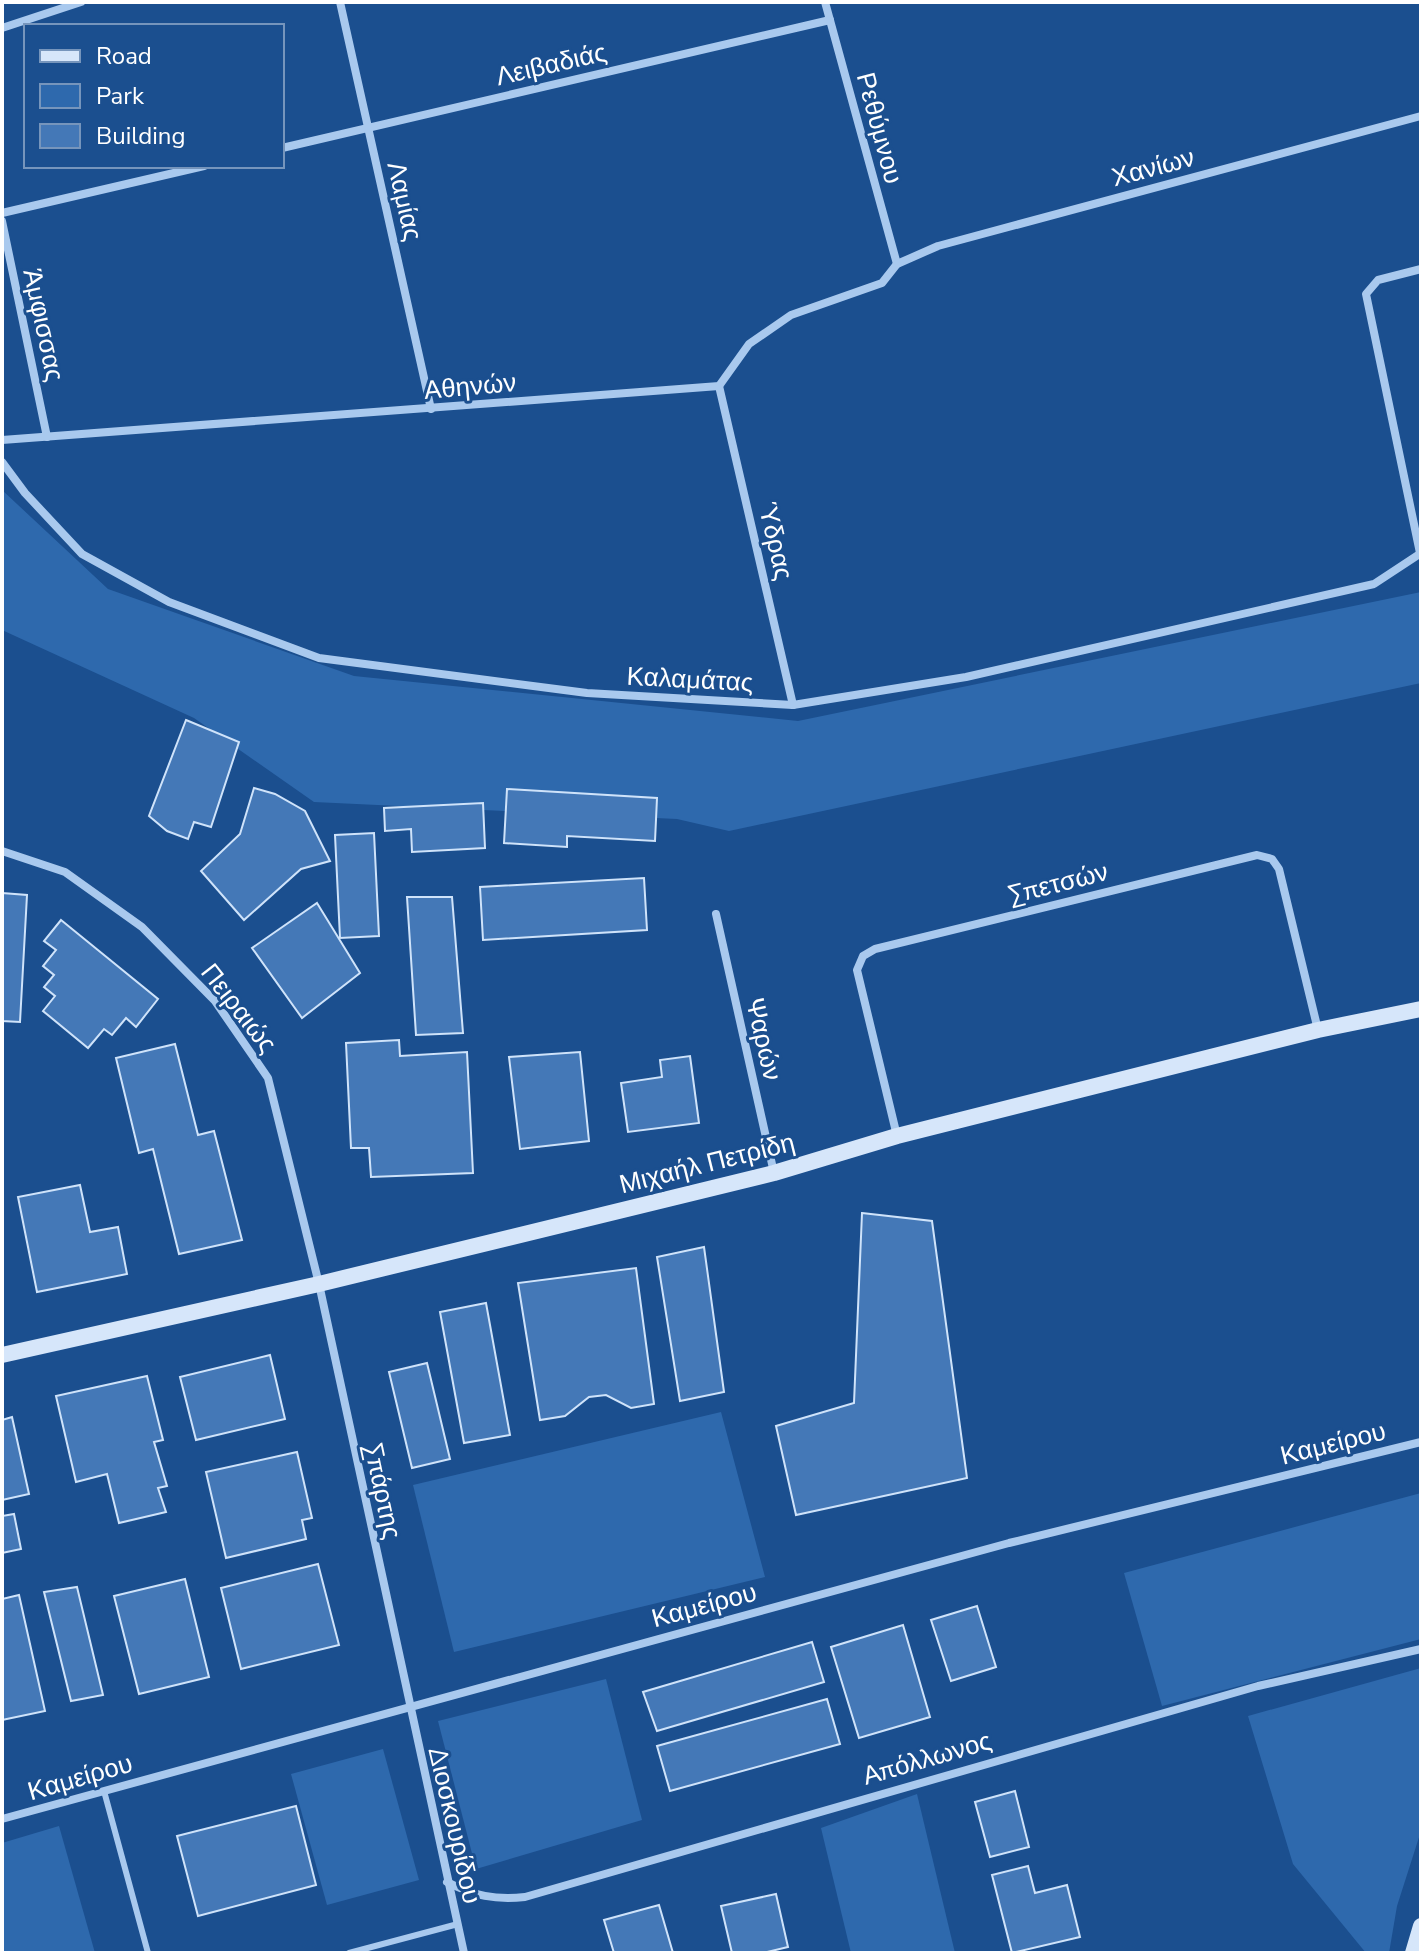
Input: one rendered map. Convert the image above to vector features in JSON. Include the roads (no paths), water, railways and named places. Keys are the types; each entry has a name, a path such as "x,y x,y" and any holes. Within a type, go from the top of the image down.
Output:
{"main road":[{"name":"Μιχαήλ Πετρίδη","path":"2,1355 319,1284 774,1173 897,1136 1318,1030 1421,1009"},
{"path":"1413,1953 1421,1926"}],"street":[{"path":"2,28 81,2"},
{"name":"Λαμίας","path":"340,2 431,409"},
{"name":"Ρεθύμνου","path":"825,2 897,264"},
{"name":"Λειβαδιάς","path":"284,148 830,20"},
{"name":"Χανίων","path":"897,264 938,246 1421,116"},
{"path":"2,213 195,168"},
{"name":"Άμφισσας","path":"2,221 47,437"},
{"path":"719,386 749,344 791,315 882,283 897,264"},
{"path":"1420,553 1366,294 1378,280 1421,269"},
{"name":"Αθηνών","path":"2,440 719,386"},
{"name":"Ύδρας","path":"719,386 793,705"},
{"name":"Καλαμάτας","path":"2,462 25,493 82,554 169,602 319,658 587,693 793,705 966,677 1374,584 1420,553"},
{"name":"Πειραιώς","path":"2,851 65,872 142,927 215,1001 268,1078 319,1284"},
{"name":"Σπετσών","path":"897,1136 857,970 863,956 875,949 1257,855 1272,859 1279,869 1318,1030"},
{"name":"Ψαρών","path":"716,914 774,1173"},
{"name":"Σπάρτης","path":"319,1284 408,1706"},
{"name":"Καμείρου","path":"2,1819 1009,1543 1421,1442"},
{"name":"Απόλλωνος","path":"447,1882 469,1893 497,1900 525,1897 1242,1690 1421,1649"},
{"name":"Διοσκουρίδου","path":"408,1706 464,1953"}],"lane":[{"path":"104,1791 148,1953"},
{"path":"349,1953 458,1924"}]}
